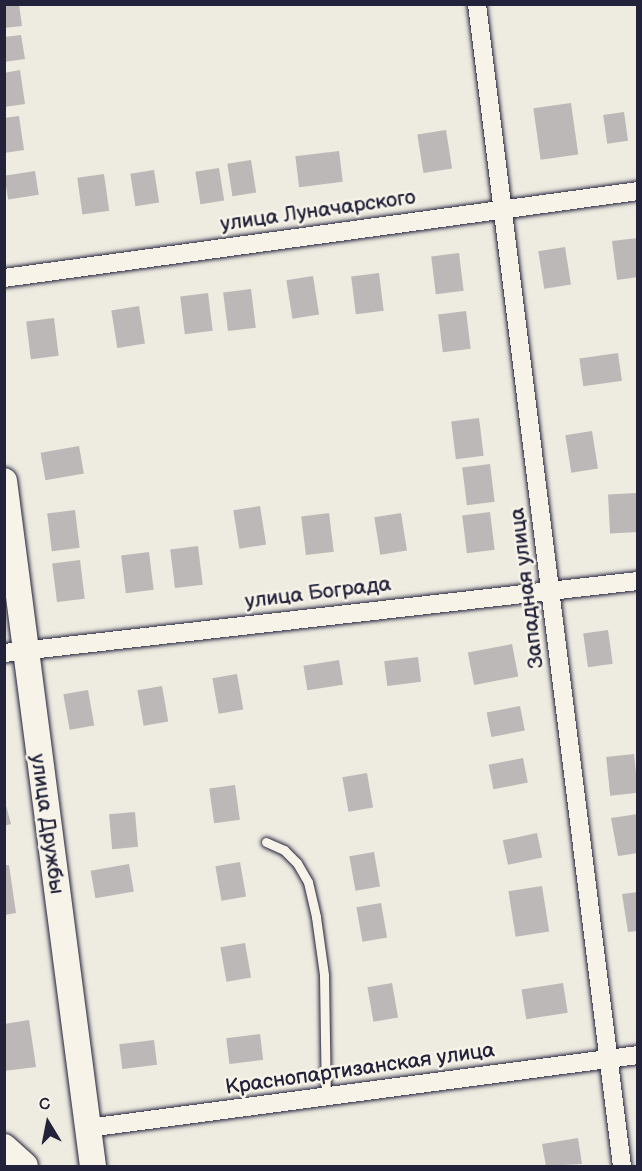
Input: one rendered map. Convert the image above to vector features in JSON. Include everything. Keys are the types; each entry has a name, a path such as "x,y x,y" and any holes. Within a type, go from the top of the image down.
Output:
{"street":[{"name":"Западная улица","path":"477,4 622,1167"},
{"name":"улица Луначарского","path":"4,278 638,191"},
{"name":"улица Дружбы","path":"4,481 14,651 93,1167"},
{"name":"улица Бограда","path":"14,651 550,589 638,581"},
{"name":"Краснопартизанская улица","path":"88,1128 638,1055"},
{"path":"4,1147 25,1167"}],"lane":[{"path":"266,842 284,850 297,863 308,882 316,917 324,975 326,1096"}],"building":[{"path":"4,4 19,4 22,26 4,28"},
{"path":"21,35 25,59 4,62 4,37"},
{"path":"20,70 25,104 4,107 4,73"},
{"path":"571,103 578,154 541,160 533,108"},
{"path":"624,112 628,141 607,144 603,115"},
{"path":"19,116 24,150 4,153 4,118"},
{"path":"446,130 452,169 423,173 417,135"},
{"path":"339,151 343,182 299,187 295,156"},
{"path":"251,160 256,193 232,196 227,164"},
{"path":"219,168 224,201 200,204 195,172"},
{"path":"154,170 159,203 135,206 130,174"},
{"path":"35,171 39,195 8,200 4,176"},
{"path":"104,174 109,211 82,214 77,178"},
{"path":"638,238 638,277 617,280 612,241"},
{"path":"565,247 571,285 544,289 538,251"},
{"path":"459,253 464,291 436,294 431,256"},
{"path":"379,273 384,311 356,314 351,276"},
{"path":"313,276 319,315 292,319 286,280"},
{"path":"251,289 256,328 228,331 223,292"},
{"path":"208,293 213,331 185,334 180,296"},
{"path":"139,306 145,344 117,348 111,310"},
{"path":"466,311 471,349 443,352 438,314"},
{"path":"54,318 59,356 31,359 26,321"},
{"path":"618,353 622,381 583,386 579,358"},
{"path":"479,418 484,456 456,459 451,421"},
{"path":"592,431 598,469 571,473 565,435"},
{"path":"79,446 84,474 45,480 41,453"},
{"path":"490,464 495,502 467,505 462,467"},
{"path":"636,493 638,532 610,533 608,494"},
{"path":"260,506 266,545 239,549 233,510"},
{"path":"75,510 80,548 52,551 47,513"},
{"path":"490,512 495,550 467,553 462,515"},
{"path":"329,513 334,552 306,555 301,516"},
{"path":"401,513 407,551 380,555 374,517"},
{"path":"198,546 203,585 175,588 170,549"},
{"path":"149,552 154,590 126,593 121,555"},
{"path":"80,560 85,599 57,602 52,563"},
{"path":"608,630 613,664 588,667 583,633"},
{"path":"512,644 518,676 474,685 468,653"},
{"path":"418,657 421,682 387,686 384,661"},
{"path":"339,660 343,685 307,690 303,666"},
{"path":"237,674 243,709 219,714 212,678"},
{"path":"162,686 168,721 144,726 137,690"},
{"path":"88,690 94,725 70,730 63,694"},
{"path":"520,706 525,731 491,737 487,712"},
{"path":"634,754 638,793 610,796 606,757"},
{"path":"523,758 528,783 493,789 489,765"},
{"path":"367,773 373,807 348,812 342,777"},
{"path":"235,785 240,820 214,823 209,789"},
{"path":"4,798 11,824 4,826"},
{"path":"135,812 138,847 112,849 109,814"},
{"path":"638,814 638,853 618,856 611,818"},
{"path":"537,833 542,857 508,865 503,840"},
{"path":"374,852 380,886 355,891 349,856"},
{"path":"240,862 246,896 221,901 215,866"},
{"path":"129,864 134,892 95,898 91,871"},
{"path":"4,865 9,865 16,913 4,915"},
{"path":"542,886 549,931 516,937 508,891"},
{"path":"638,892 638,931 628,932 622,894"},
{"path":"381,903 387,937 362,942 356,907"},
{"path":"245,943 251,977 226,982 220,947"},
{"path":"392,983 398,1017 373,1022 367,987"},
{"path":"563,983 568,1013 526,1019 522,990"},
{"path":"29,1020 36,1067 4,1071 4,1024"},
{"path":"260,1034 263,1060 229,1064 226,1038"},
{"path":"154,1040 157,1065 122,1069 119,1044"},
{"path":"578,1138 582,1164 546,1166 542,1144"}]}
